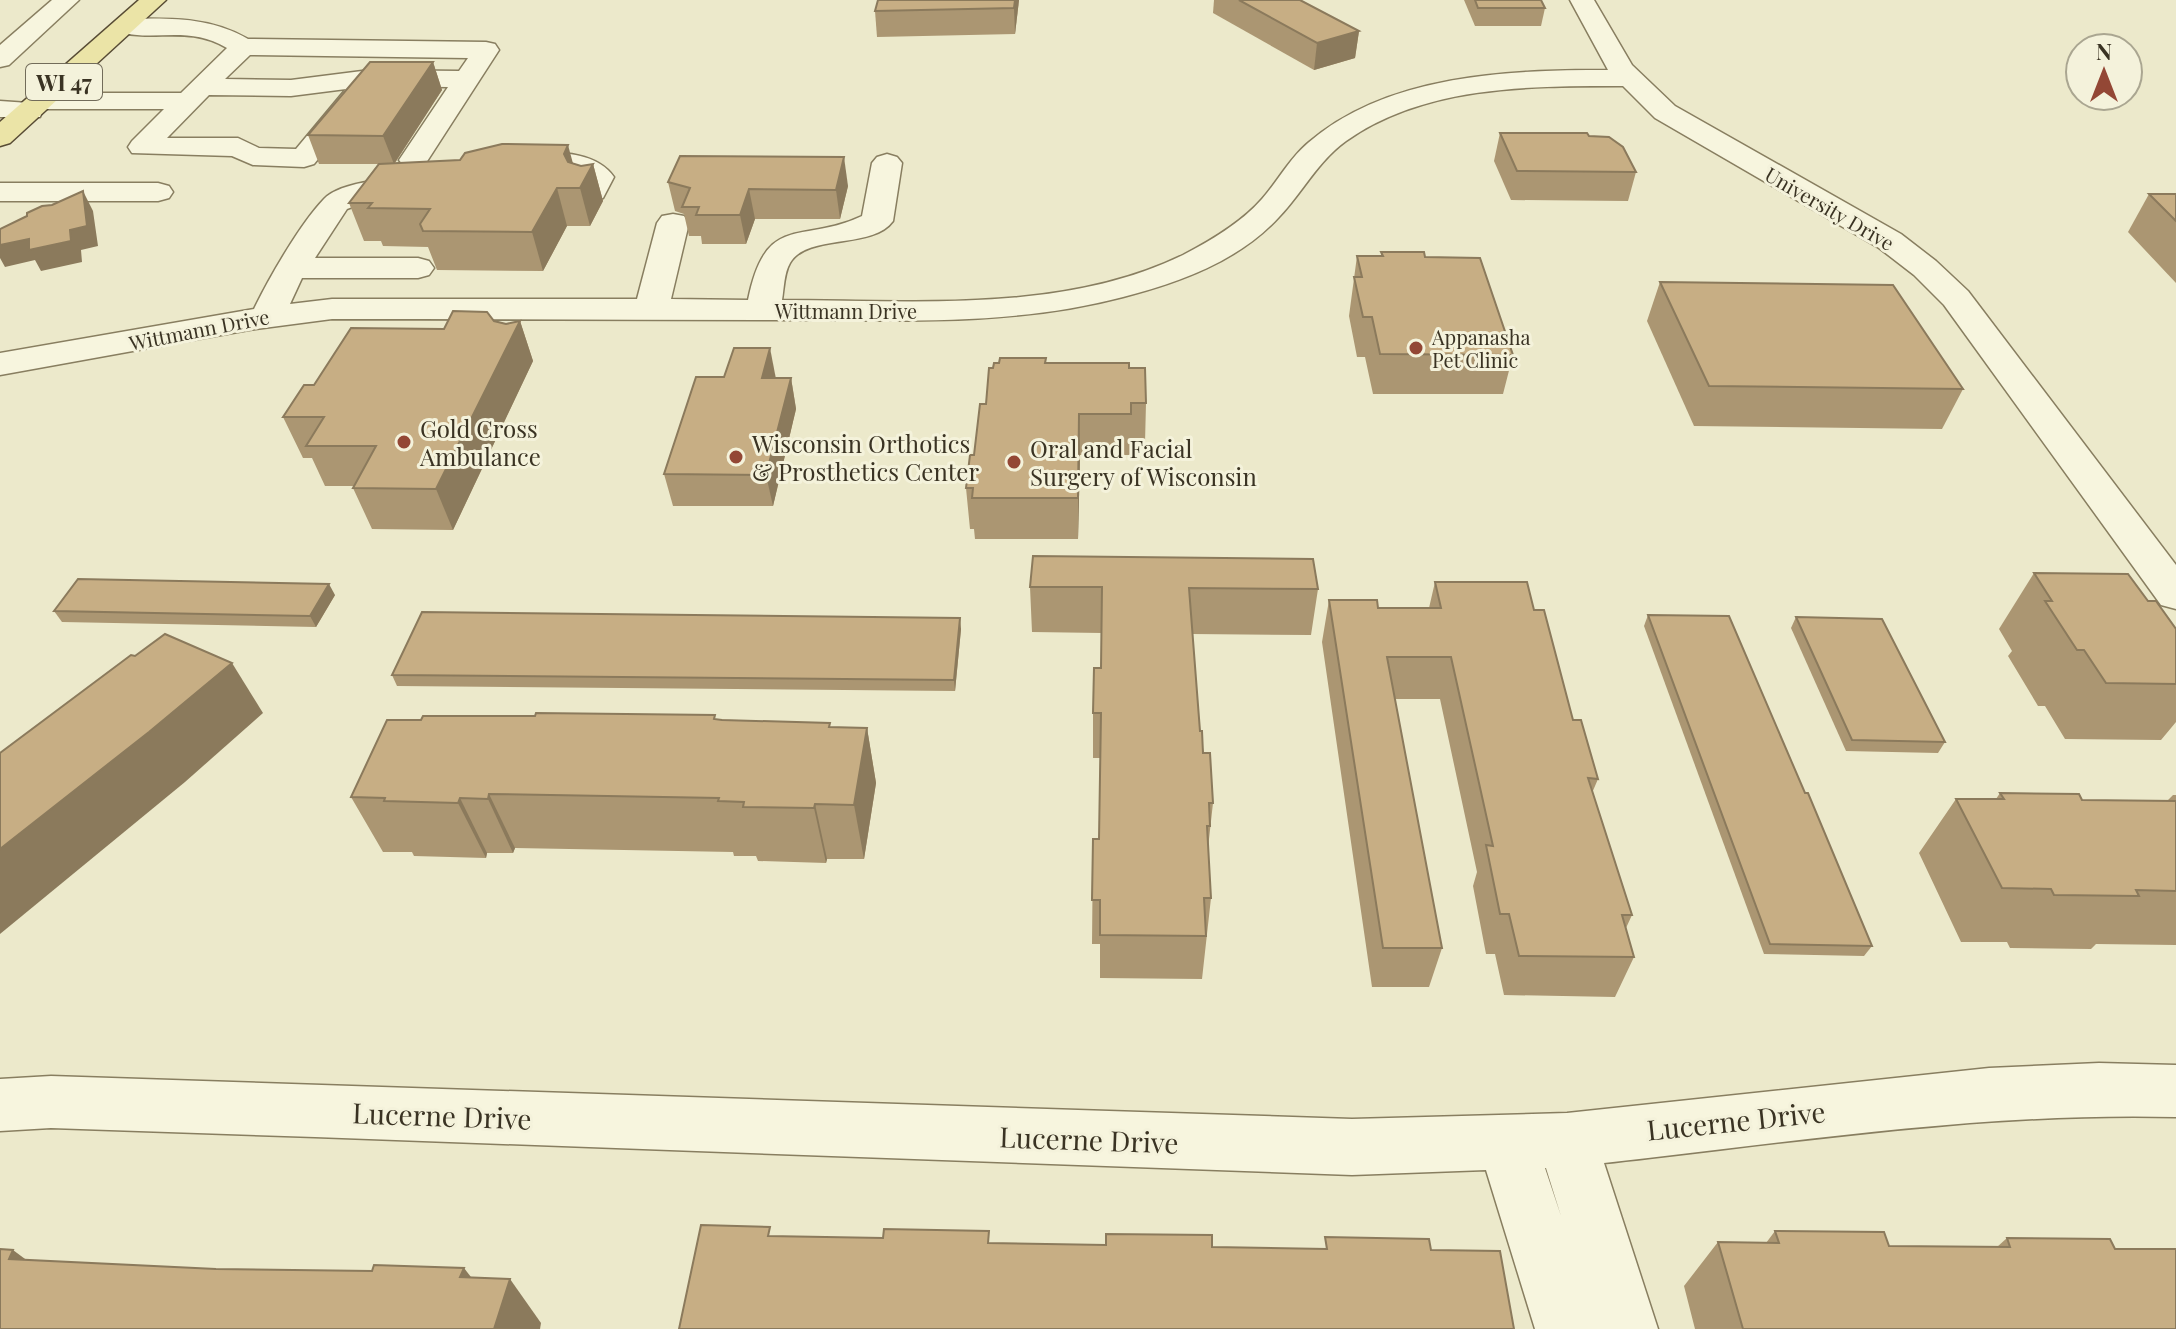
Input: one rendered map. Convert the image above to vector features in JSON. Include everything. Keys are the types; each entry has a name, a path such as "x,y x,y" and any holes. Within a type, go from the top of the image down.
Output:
{"main road":[{"name":"WI 47","path":"0,137 154,0"}],"street":[{"path":"0,59 67,0"},
{"name":"University Drive","path":"1582,0 1629,78 1665,112 1688,128 1854,218 1925,268 1956,298 2176,595"},
{"path":"127,27 191,26 219,31 243,47 486,50 414,160"},
{"path":"243,47 142,147 238,147 253,156 304,158 370,78"},
{"path":"0,109 291,88 370,78 467,79"},
{"name":"Wittmann Drive","path":"0,364 268,316 360,307 969,309 1020,305 1114,289 1162,274 1235,237 1265,214 1322,145 1372,115 1418,98 1482,84 1545,79 1629,78"},
{"path":"238,147 291,88"},
{"path":"487,174 520,163 575,164 593,170 599,177 592,192"},
{"path":"763,309 774,261 788,246 863,229 877,221 887,163"},
{"path":"268,316 292,268 336,203 375,188 439,188"},
{"path":"0,192 158,192"},
{"path":"652,308 673,223"},
{"path":"292,268 418,268"},
{"path":"525,340 541,308"},
{"name":"Lucerne Drive","path":"0,1105 51,1102 284,1109 1352,1147 1567,1140 1989,1094 2099,1089 2176,1091"},
{"path":"1567,1140 1626,1329"},
{"path":"1507,1143 1567,1329"}],"building":[{"path":"878,0 1015,0 1014,8 875,11"},
{"path":"1239,0 1300,0 1359,31 1317,43"},
{"path":"1475,0 1541,0 1545,8 1478,8"},
{"path":"370,62 433,62 383,136 308,135"},
{"path":"1500,133 1587,133 1589,136 1609,137 1623,147 1636,172 1517,171"},
{"path":"502,144 568,145 564,154 568,162 581,166 593,164 580,188 557,188 532,232 423,231 420,224 430,209 368,208 372,203 349,203 379,164 460,160 465,153"},
{"path":"680,156 844,157 836,190 749,189 740,215 696,215 699,207 682,207 690,188 668,182"},
{"path":"83,191 87,226 70,230 71,241 29,250 29,239 0,245 0,229 42,206 52,205"},
{"path":"2149,194 2176,194 2176,221"},
{"path":"1381,252 1424,252 1425,257 1480,258 1513,355 1380,354 1372,317 1363,317 1354,277 1362,277 1357,256 1383,256"},
{"path":"1660,282 1893,285 1963,389 1709,386"},
{"name":"Gold Cross Ambulance","path":"453,311 487,312 494,321 506,324 520,321 436,489 353,488 376,446 306,446 324,417 283,417 304,385 314,385 351,328 444,329"},
{"name":"Wisconsin Orthotics & Prosthetics Center","path":"734,348 770,348 762,378 791,378 766,475 664,474 696,377 724,377"},
{"path":"1000,358 1046,358 1045,363 1129,363 1129,368 1145,368 1146,403 1131,403 1131,414 1079,414 1078,498 972,498 973,488 966,488 970,455 974,455 980,404 986,404 989,368 999,363"},
{"path":"1033,556 1313,559 1318,589 1189,588 1200,731 1203,753 1210,753 1213,803 1209,803 1210,826 1207,826 1211,898 1204,898 1206,936 1100,935 1100,900 1092,900 1093,839 1099,839 1101,713 1093,713 1094,668 1101,668 1102,587 1030,587"},
{"path":"2034,573 2128,574 2148,601 2156,601 2176,629 2176,684 2106,683 2084,650 2077,650 2045,601 2052,601"},
{"path":"78,579 329,584 310,616 54,611"},
{"path":"1435,582 1527,582 1534,610 1544,610 1573,720 1581,720 1598,779 1588,778 1632,915 1622,915 1634,957 1519,956 1509,914 1500,914 1486,845 1493,846 1451,657 1387,657 1442,948 1383,948 1329,600 1377,600 1378,608 1441,608"},
{"path":"422,612 960,618 954,680 392,675"},
{"path":"1648,615 1729,616 1872,946 1770,944"},
{"path":"1796,617 1882,619 1945,742 1852,740"},
{"path":"165,634 232,663 0,849 0,753 131,655 135,656"},
{"path":"536,713 715,715 714,719 722,720 830,723 829,727 867,728 854,805 743,807 744,802 718,801 719,798 489,794 488,799 460,798 458,803 351,797 387,720 421,720 423,716 535,716"},
{"path":"2000,793 2079,794 2082,800 2176,801 2176,891 2136,890 2139,896 2054,895 2051,889 2002,888 1956,799 2004,799"},
{"path":"701,1225 770,1227 768,1236 883,1238 884,1229 989,1231 988,1243 1106,1245 1106,1234 1212,1235 1212,1247 1327,1249 1325,1237 1429,1239 1431,1250 1500,1251 1514,1329 679,1329"},
{"path":"1775,1231 1884,1232 1889,1246 2010,1247 2007,1238 2110,1239 2115,1249 2176,1249 2176,1329 1743,1329 1718,1242 1779,1243"},
{"path":"0,1249 13,1250 9,1259 216,1269 372,1271 374,1265 464,1268 460,1277 510,1279 494,1329 0,1329"}],"place":[{"name":"Appanasha Pet Clinic","path":"1416,348"},
{"name":"Gold Cross Ambulance","path":"404,442"},
{"name":"Wisconsin Orthotics & Prosthetics Center","path":"736,457"},
{"name":"Oral and Facial Surgery of Wisconsin","path":"1014,462"}]}
